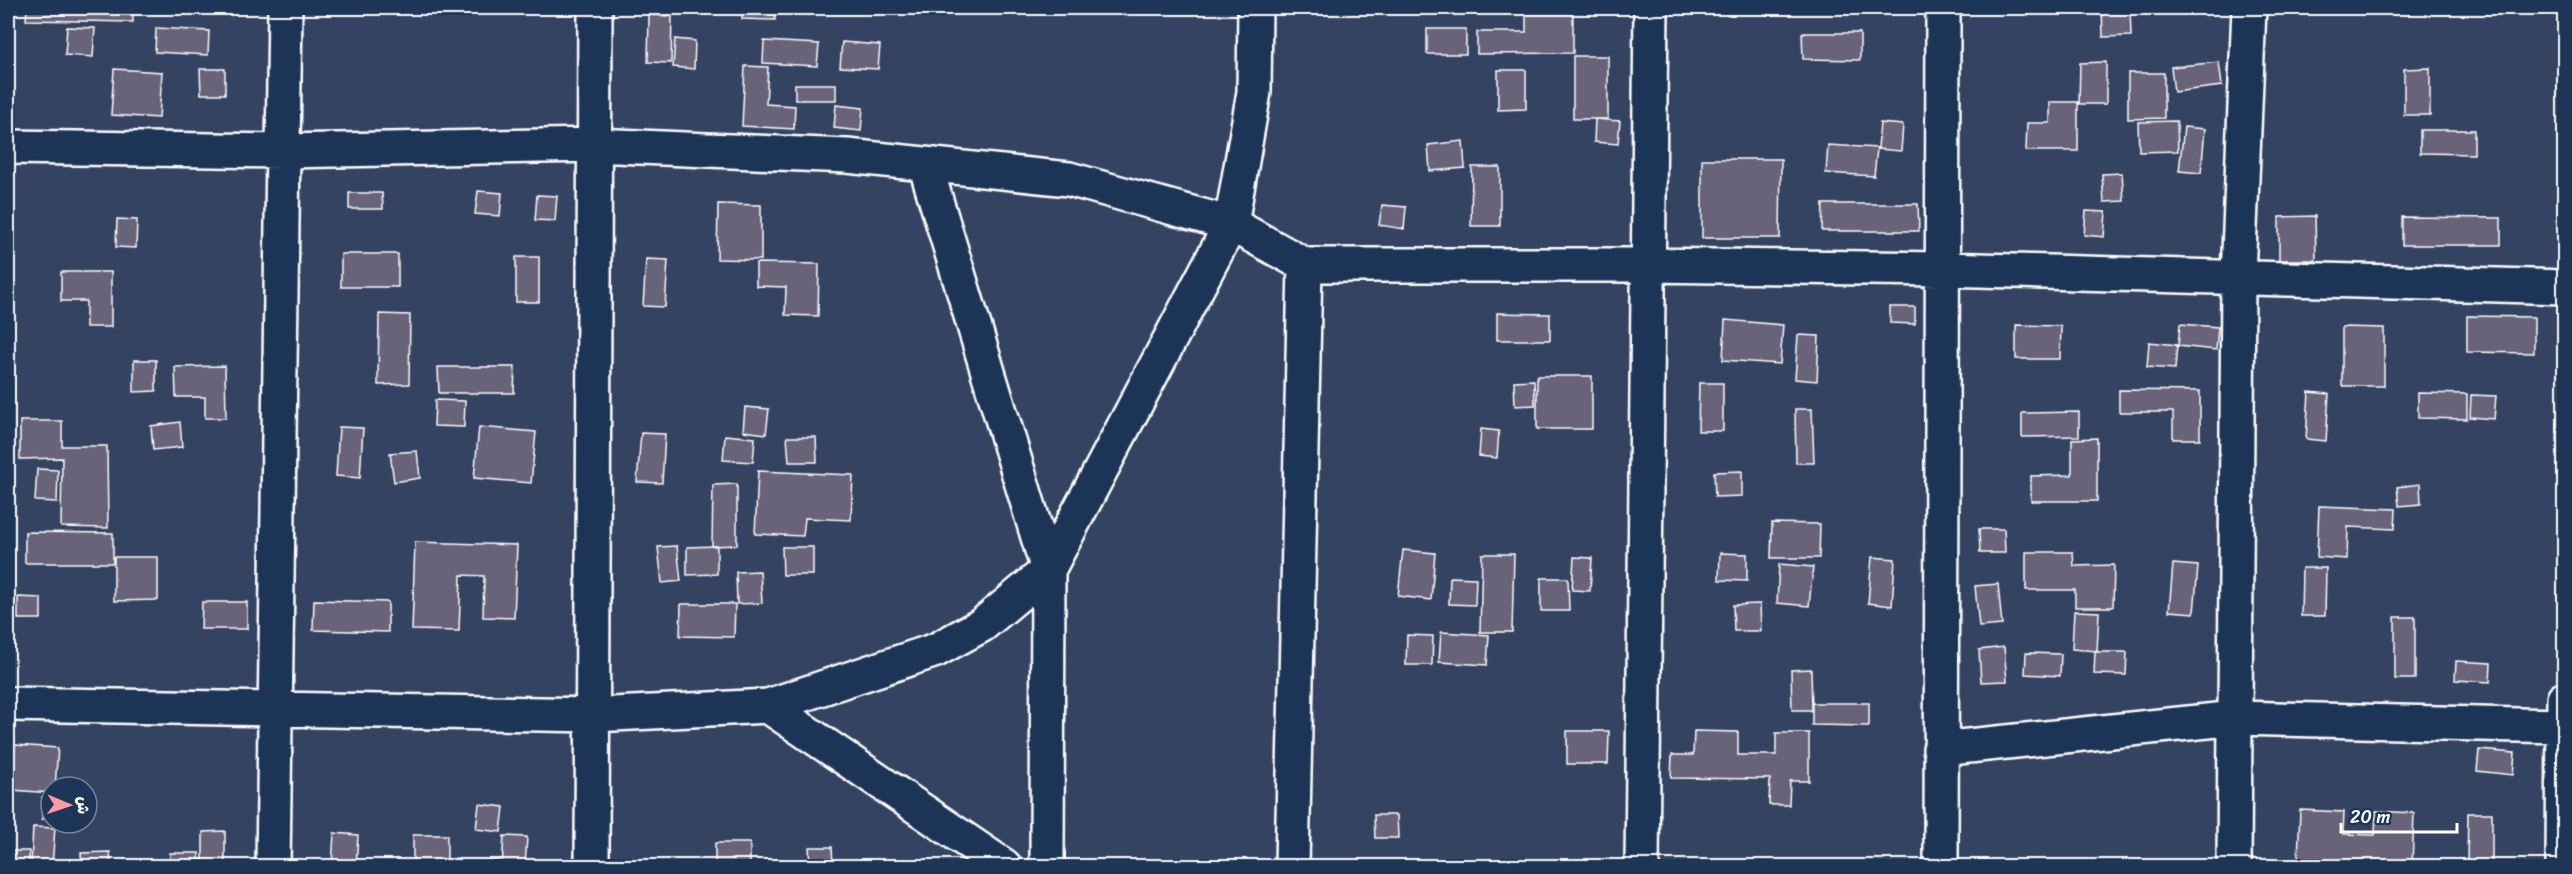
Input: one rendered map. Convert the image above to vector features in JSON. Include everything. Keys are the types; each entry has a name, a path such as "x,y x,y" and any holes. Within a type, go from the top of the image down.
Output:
{"street":[{"path":"273,867 285,8"},
{"path":"592,867 595,8"},
{"path":"8,704 275,707 594,715 768,706 936,650 982,625 1048,570 1231,224 1254,92 1255,8"},
{"path":"1642,867 1651,8"},
{"path":"1941,867 1943,8"},
{"path":"2234,867 2238,277 2249,8"},
{"path":"8,147 283,151 594,146 848,156 1069,179 1231,224 1305,265 1649,265 1942,269 2565,287"},
{"path":"925,164 1048,570 1047,867"},
{"path":"1292,867 1305,265"},
{"path":"2563,867 2565,699"},
{"path":"768,706 1004,867"},
{"path":"1940,748 2236,718 2564,726"}],"building":[{"path":"27,8 133,8 133,22 26,20"},
{"path":"742,8 776,8 775,20 742,19"},
{"path":"1526,8 1573,8 1573,53 1477,54 1477,32 1526,32"},
{"path":"2102,8 2130,8 2131,36 2103,37"},
{"path":"2183,8 2218,8 2218,11 2183,12"},
{"path":"649,15 672,16 671,63 648,62"},
{"path":"67,27 95,28 93,57 65,55"},
{"path":"156,28 209,31 208,55 155,52"},
{"path":"1427,29 1466,29 1466,54 1427,54"},
{"path":"1802,33 1860,33 1860,60 1803,59"},
{"path":"675,39 695,41 694,69 673,67"},
{"path":"764,41 819,44 817,66 763,63"},
{"path":"842,42 880,45 878,69 840,67"},
{"path":"1573,56 1608,56 1608,119 1573,119"},
{"path":"2106,62 2106,104 2079,104 2080,63"},
{"path":"2219,62 2222,86 2174,92 2171,67"},
{"path":"745,66 768,67 766,104 795,106 794,129 742,126"},
{"path":"2430,68 2430,115 2404,115 2404,69"},
{"path":"114,69 162,72 159,118 111,115"},
{"path":"200,69 225,69 225,94 201,94"},
{"path":"1498,70 1526,70 1526,109 1498,110"},
{"path":"2128,73 2164,73 2164,118 2128,119"},
{"path":"795,84 836,84 836,100 795,100"},
{"path":"2050,102 2078,102 2078,151 2026,151 2027,123 2050,123"},
{"path":"836,105 863,108 861,131 834,128"},
{"path":"1595,119 1620,121 1618,144 1594,142"},
{"path":"2177,121 2178,151 2139,152 2138,122"},
{"path":"1880,123 1903,125 1901,151 1877,149 1874,176 1826,173 1828,145 1878,148"},
{"path":"2184,127 2205,129 2201,173 2179,171"},
{"path":"2420,130 2474,130 2474,154 2420,153"},
{"path":"1463,141 1465,168 1430,171 1428,145"},
{"path":"1702,159 1781,159 1780,238 1702,238"},
{"path":"1472,167 1500,167 1500,226 1471,226"},
{"path":"2122,173 2124,201 2104,202 2102,174"},
{"path":"478,191 502,193 500,216 475,214"},
{"path":"349,193 382,193 383,209 349,209"},
{"path":"537,195 557,196 555,221 535,220"},
{"path":"718,204 761,205 761,260 717,259"},
{"path":"1823,204 1918,204 1919,231 1822,231"},
{"path":"1382,205 1406,207 1404,229 1379,225"},
{"path":"2086,211 2106,212 2104,237 2084,235"},
{"path":"2315,216 2316,260 2279,260 2279,217"},
{"path":"2402,217 2501,218 2501,245 2402,245"},
{"path":"117,219 137,220 136,248 116,247"},
{"path":"341,254 398,254 398,287 341,287"},
{"path":"516,257 539,257 539,302 516,302"},
{"path":"646,259 668,260 665,307 643,306"},
{"path":"756,263 819,264 818,316 785,315 786,287 756,286"},
{"path":"61,272 111,272 111,327 86,327 86,301 61,301"},
{"path":"1890,307 1915,307 1915,324 1890,323"},
{"path":"1497,313 1550,314 1550,340 1497,340"},
{"path":"379,314 410,315 409,384 378,385"},
{"path":"2467,316 2534,317 2534,353 2467,352"},
{"path":"1725,320 1783,325 1780,364 1723,360"},
{"path":"2180,324 2218,327 2216,350 2178,346"},
{"path":"2016,325 2061,326 2060,359 2016,359"},
{"path":"2342,327 2384,328 2384,386 2342,386"},
{"path":"1798,335 1819,336 1817,381 1795,379"},
{"path":"2149,342 2177,345 2175,369 2147,367"},
{"path":"134,360 156,360 156,391 134,392"},
{"path":"225,366 226,418 205,418 205,397 176,397 175,367"},
{"path":"438,367 515,367 514,393 439,393"},
{"path":"1537,376 1592,376 1592,429 1537,429"},
{"path":"1534,380 1535,405 1515,406 1514,381"},
{"path":"1699,383 1723,383 1723,431 1698,431"},
{"path":"2119,390 2200,391 2200,439 2173,439 2173,412 2119,412"},
{"path":"2309,392 2329,394 2326,441 2306,439"},
{"path":"2418,393 2467,394 2467,419 2418,418"},
{"path":"2471,395 2496,396 2494,419 2470,417"},
{"path":"435,400 465,401 464,427 434,426"},
{"path":"745,407 769,409 766,434 743,431"},
{"path":"1795,409 1812,409 1814,463 1796,463"},
{"path":"2079,412 2079,436 2022,437 2022,413"},
{"path":"20,421 62,421 62,446 107,446 108,528 61,527 62,458 20,459"},
{"path":"180,422 182,447 153,450 151,426"},
{"path":"339,427 363,428 360,478 336,476"},
{"path":"479,427 536,432 531,483 474,478"},
{"path":"1481,429 1499,431 1497,458 1479,456"},
{"path":"641,433 665,434 662,483 637,482"},
{"path":"725,435 755,438 753,462 723,460"},
{"path":"787,437 816,437 817,462 789,462"},
{"path":"2097,438 2097,501 2031,501 2031,476 2072,475 2072,439"},
{"path":"417,451 420,478 394,482 390,453"},
{"path":"37,469 58,470 57,502 35,501"},
{"path":"758,471 853,475 851,520 805,518 803,536 755,534"},
{"path":"1742,471 1742,496 1715,497 1714,472"},
{"path":"737,484 737,545 712,546 713,485"},
{"path":"2420,484 2421,504 2399,506 2397,487"},
{"path":"2319,506 2396,509 2395,529 2348,527 2347,559 2317,557"},
{"path":"1772,523 1820,524 1819,558 1771,558"},
{"path":"1979,529 2004,529 2005,553 1980,553"},
{"path":"25,532 113,533 113,563 25,563"},
{"path":"415,542 517,545 514,618 483,617 484,576 461,575 459,631 412,630"},
{"path":"677,546 681,581 662,583 658,547"},
{"path":"717,546 717,574 687,575 687,547"},
{"path":"782,547 813,547 813,575 783,575"},
{"path":"1403,550 1435,553 1431,600 1398,596"},
{"path":"2026,552 2073,552 2074,566 2114,565 2113,607 2075,607 2075,590 2026,590"},
{"path":"1720,553 1747,554 1747,581 1719,580"},
{"path":"1482,554 1514,554 1512,632 1480,632"},
{"path":"114,557 158,557 158,600 114,601"},
{"path":"1574,557 1592,558 1590,591 1572,590"},
{"path":"1872,557 1895,559 1892,606 1868,603"},
{"path":"1779,564 1813,567 1809,606 1777,603"},
{"path":"2173,564 2198,566 2194,613 2169,611"},
{"path":"2302,568 2326,568 2325,616 2301,616"},
{"path":"760,571 762,603 737,604 736,572"},
{"path":"1450,577 1476,578 1475,605 1449,604"},
{"path":"1541,578 1568,578 1569,611 1541,611"},
{"path":"1998,584 2002,625 1979,627 1975,586"},
{"path":"18,597 41,598 41,619 18,619"},
{"path":"314,600 388,602 388,632 313,630"},
{"path":"202,602 247,602 247,629 201,629"},
{"path":"681,604 735,604 734,637 680,636"},
{"path":"1760,604 1761,631 1734,631 1733,605"},
{"path":"2074,611 2099,612 2097,651 2072,649"},
{"path":"2395,617 2415,617 2415,679 2395,679"},
{"path":"1441,632 1489,635 1487,665 1439,662"},
{"path":"1407,635 1433,636 1432,665 1406,665"},
{"path":"2004,647 2007,681 1981,682 1979,650"},
{"path":"2095,652 2127,652 2126,675 2094,674"},
{"path":"2026,653 2061,654 2060,676 2025,674"},
{"path":"2456,661 2491,663 2490,682 2455,680"},
{"path":"1811,669 1812,710 1792,710 1791,670"},
{"path":"1812,703 1869,703 1869,726 1812,725"},
{"path":"1567,731 1609,731 1608,764 1567,764"},
{"path":"1694,731 1738,732 1738,755 1776,755 1776,733 1809,733 1809,781 1790,781 1789,805 1769,805 1770,779 1671,778 1672,755 1693,755"},
{"path":"15,745 58,748 56,775 39,775 39,792 12,790"},
{"path":"2479,750 2515,753 2513,775 2477,771"},
{"path":"479,804 504,807 501,832 476,829"},
{"path":"2300,810 2344,812 2343,834 2375,835 2376,811 2414,813 2412,866 2364,866 2364,861 2298,859"},
{"path":"2468,813 2492,813 2492,862 2467,862"},
{"path":"1374,815 1397,815 1398,838 1375,838"},
{"path":"33,827 39,827 39,835 54,835 52,866 31,866"},
{"path":"225,831 225,866 203,866 203,832"},
{"path":"334,833 358,835 356,866 332,866"},
{"path":"413,835 447,835 447,866 413,866"},
{"path":"504,836 527,837 525,866 502,866"},
{"path":"715,843 750,843 750,866 715,866"},
{"path":"809,847 832,847 833,866 810,866"},
{"path":"9,851 29,851 29,866 9,866"},
{"path":"110,852 111,866 82,866 81,853"},
{"path":"170,853 199,853 200,866 170,866"},
{"path":"499,860 499,866 474,866 474,862"},
{"path":"1463,863 1488,865 1488,866 1462,866"}]}
